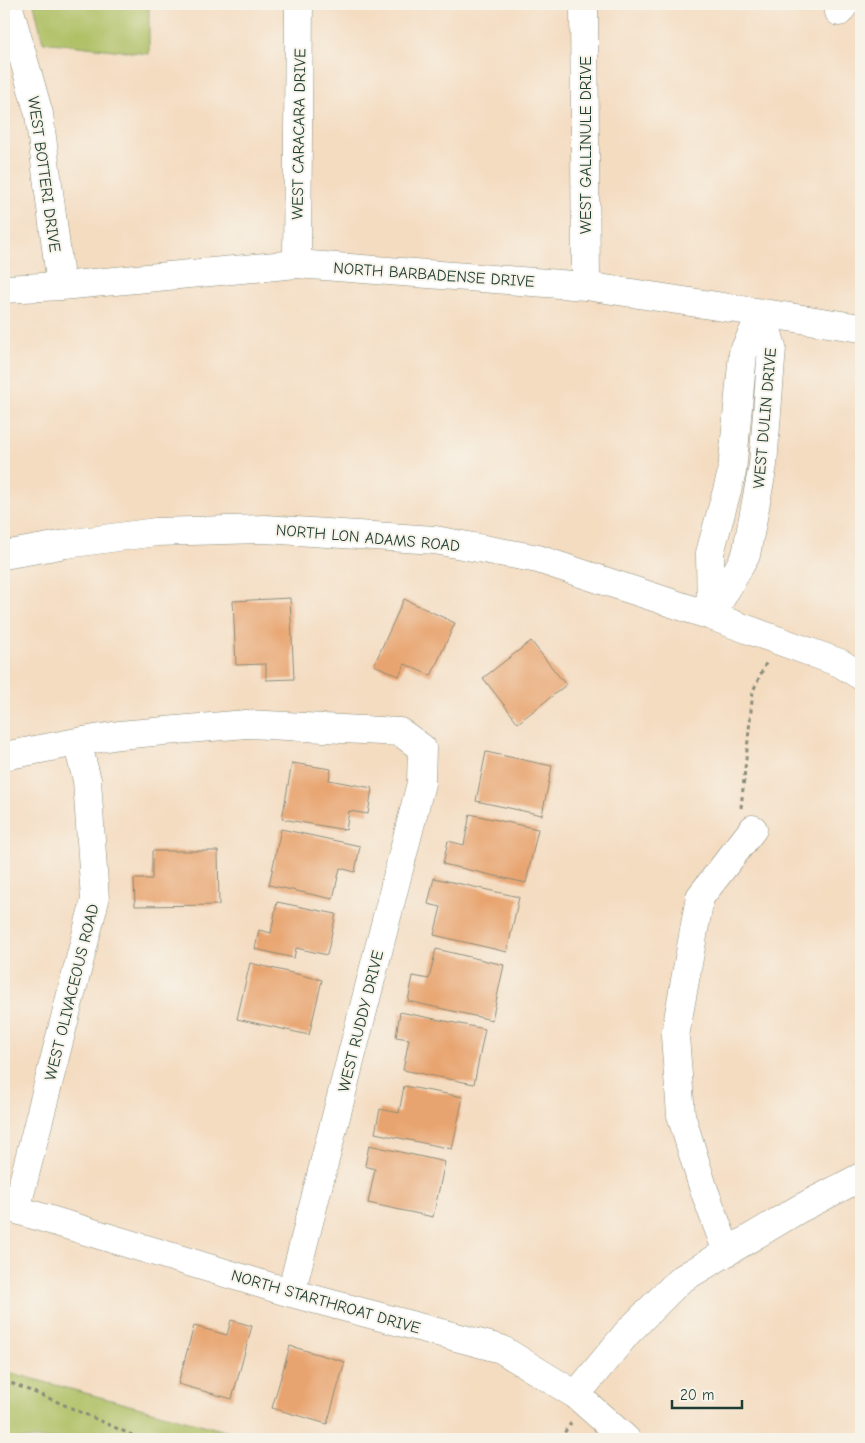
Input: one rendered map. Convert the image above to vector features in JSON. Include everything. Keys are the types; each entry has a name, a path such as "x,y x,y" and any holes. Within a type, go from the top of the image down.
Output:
{"street":[{"name":"WEST BOTTERI DRIVE","path":"8,4 40,114 61,286"},
{"name":"WEST CARACARA DRIVE","path":"297,264 299,4"},
{"name":"WEST GALLINULE DRIVE","path":"584,4 586,286"},
{"name":"NORTH BARBADENSE DRIVE","path":"4,290 297,264 586,286 861,328"},
{"name":"WEST DULIN DRIVE","path":"711,616 710,553 732,472 743,353 762,312"},
{"name":"NORTH LON ADAMS ROAD","path":"4,555 66,544 156,532 265,529 353,533 435,540 538,559 711,616 840,663 861,676"},
{"name":"WEST RUDDY DRIVE","path":"77,742 119,735 246,724 400,732 422,748 422,782 291,1293"},
{"path":"4,756 77,742"},
{"name":"WEST OLIVACEOUS ROAD","path":"10,1208 96,900 87,780 77,742"},
{"path":"727,1252 702,1187 681,1115 675,1036 700,898 754,829"},
{"path":"576,1395 627,1333 680,1280 799,1209 861,1177"},
{"name":"NORTH STARTHROAT DRIVE","path":"10,1208 291,1293 501,1350 576,1395 626,1439"}],"path":[{"path":"754,829 740,807 753,691 777,640"},
{"path":"4,1380 141,1439"}],"green space":[{"path":"34,4 149,4 149,54 43,42"},
{"path":"4,1371 255,1439 4,1439"}],"building":[{"path":"290,598 294,679 266,680 266,664 236,665 233,601"},
{"path":"404,599 455,623 431,676 405,664 399,676 374,665"},
{"path":"531,641 566,685 518,723 483,678"},
{"path":"486,752 552,766 542,815 476,801"},
{"path":"292,763 331,769 329,780 372,788 368,814 349,811 346,830 282,819"},
{"path":"470,814 538,829 526,883 443,864 448,841 464,845"},
{"path":"281,829 360,846 355,872 340,868 333,899 269,885"},
{"path":"152,851 218,851 219,905 135,906 134,879 152,879"},
{"path":"434,878 519,897 507,952 434,935 441,907 428,904"},
{"path":"277,902 336,914 327,955 296,948 294,958 255,949 259,930 271,933"},
{"path":"436,949 504,965 492,1020 408,1001 413,976 429,979"},
{"path":"250,963 322,980 309,1035 237,1019"},
{"path":"400,1012 485,1029 474,1084 403,1070 409,1039 396,1037"},
{"path":"404,1086 463,1097 452,1149 375,1133 380,1109 399,1113"},
{"path":"369,1145 445,1162 433,1217 368,1203 375,1169 365,1166"},
{"path":"231,1320 252,1326 232,1399 178,1384 194,1326 227,1335"},
{"path":"290,1346 345,1362 327,1424 272,1408"}]}
